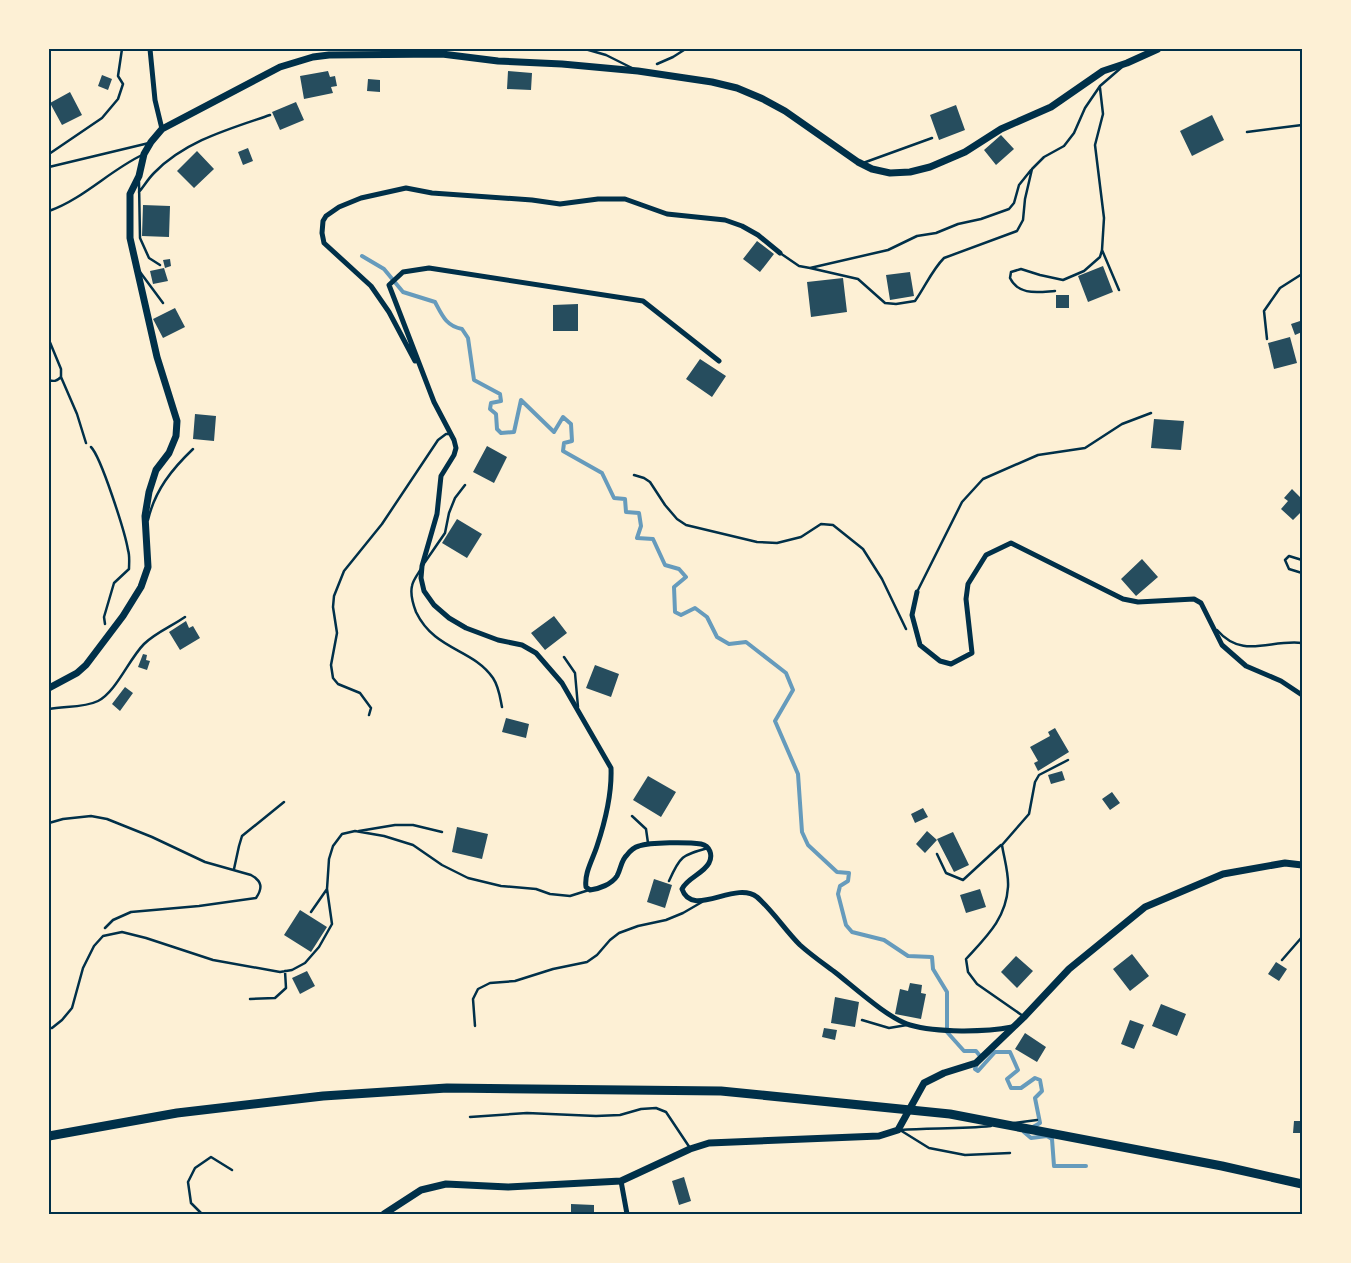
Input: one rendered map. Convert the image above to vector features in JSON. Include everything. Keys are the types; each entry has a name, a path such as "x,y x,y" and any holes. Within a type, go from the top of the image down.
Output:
{"highway":[{"path":"49,1136 187,1112 323,1096 447,1088 721,1091 950,1114 1222,1166 1302,1184"}],"street":[{"path":"150,49 155,100 162,129"},
{"path":"49,688 77,674 86,665 123,616 146,578 148,567 145,516 149,492 156,470 169,453 176,436 177,421 157,357 130,238 130,194 139,176 144,154 162,129 280,67 313,57 442,54 498,61 562,64 641,72 712,82 746,92 785,111 872,169 890,173 910,172 930,167 965,152 1001,129 1051,106 1103,71 1158,49"},
{"path":"425,380 389,312 371,286 324,244 323,222 326,216 339,207 361,198 406,188 432,193 532,200 560,204 598,198 625,199 667,214 725,220 742,226 758,235 780,252"},
{"path":"719,361 643,301 428,268 403,272 390,284 425,380 456,448 454,455 441,476 437,514 420,578 424,592 434,605 449,618 466,628 498,640 522,645 536,653 562,684 611,768 605,816 585,879 586,887 590,890 597,889 617,876 625,856 640,845 690,843 704,845 709,848 709,863 695,877 684,884 682,889 684,897 690,900 704,901 742,892 754,895 765,904 800,945 887,1013 908,1025 927,1029 954,1030 999,1030 1012,1027"},
{"path":"917,592 912,615 920,646 940,661 951,664 972,654 966,599 968,584 986,555 1011,543 1123,599 1138,602 1194,599 1202,603 1222,645 1246,666 1281,681 1302,695"},
{"path":"384,1214 421,1190 446,1184 508,1187 621,1181 690,1149 709,1143 879,1136 898,1130 924,1083 944,1073 976,1063 1024,1017 1069,969 1145,907 1222,874 1285,863 1302,865"},
{"path":"621,1181 627,1214"}],"lane":[{"path":"49,154 102,118 118,99 122,84 118,76 122,49"},
{"path":"585,49 606,55 641,72"},
{"path":"810,268 888,250 917,236 936,233 958,224 981,219 1009,209 1014,203 1019,186 1032,169 1044,157 1064,146 1074,132 1085,108 1100,86 1127,63"},
{"path":"1055,291 1031,292 1018,289 1010,278 1011,272 1021,269 1063,280 1084,271 1100,257 1104,218 1095,144 1104,114 1100,86"},
{"path":"140,192 153,174 180,152 209,136 270,115"},
{"path":"1247,132 1302,124"},
{"path":"862,164 932,138"},
{"path":"49,166 151,142"},
{"path":"49,211 82,193 128,162 144,154"},
{"path":"780,252 799,266 858,279 885,304 915,301 927,284 936,266 944,258 1017,231 1023,220 1025,199 1032,169"},
{"path":"139,176 140,238 149,258 160,265"},
{"path":"1102,250 1119,290"},
{"path":"137,269 163,303"},
{"path":"1267,339 1264,311 1280,288 1302,274"},
{"path":"49,340 86,443"},
{"path":"49,380 57,381 61,377"},
{"path":"917,592 962,502 983,479 1038,455 1085,448 1122,424 1150,413"},
{"path":"369,716 371,708 360,693 338,684 333,678 331,665 337,633 333,607 334,596 344,571 382,524 438,440 446,434 451,435"},
{"path":"145,532 149,514 160,488 178,463 193,448"},
{"path":"465,485 455,498 449,513 445,533 422,566 412,587 412,603 421,623 438,640 475,660 492,678 498,689 502,707"},
{"path":"1302,560 1289,556 1285,560 1289,569 1302,573"},
{"path":"49,709 92,703 100,700 117,681 145,643 186,617"},
{"path":"1214,626 1224,638 1245,647 1302,643"},
{"path":"564,657 575,673 578,710"},
{"path":"937,854 946,873 963,880 1002,845 1029,814 1034,782 1040,775 1068,760"},
{"path":"632,816 646,829 648,844"},
{"path":"49,1028 52,1028 62,1020 72,1008 83,968 94,946 103,936 122,932 213,960 258,969 285,971 305,963 319,948 332,924 327,889 329,859 333,846 342,834 395,824 413,825 442,832"},
{"path":"355,831 384,836 413,845 442,865 468,878 501,886 536,889 550,894 570,896 590,890"},
{"path":"1002,845 1008,886 1003,911 996,925 966,959 968,972 977,984 1024,1017"},
{"path":"669,881 678,860 691,852 709,848"},
{"path":"311,912 327,889"},
{"path":"475,1026 473,999 478,989 490,983 515,981 553,969 587,962 598,955 610,940 620,933 638,926 666,920 704,901"},
{"path":"1282,960 1302,937"},
{"path":"250,1000 275,998 286,988 285,971"},
{"path":"862,1020 889,1028 908,1025"},
{"path":"470,1117 527,1113 596,1116 620,1115 656,1108 666,1112 690,1149"},
{"path":"898,1130 965,1129 1037,1120"},
{"path":"898,1130 930,1148 965,1155 1010,1153"},
{"path":"202,1214 191,1203 188,1182 195,1168 211,1156 232,1170"}],"path":[{"path":"641,72 684,50"},
{"path":"86,443 95,452 129,552 129,569 114,583 104,617 106,638"},
{"path":"634,475 650,482 665,505 677,519 686,525 757,542 777,543 801,537 821,524 833,525 863,549 882,579 907,632"},
{"path":"234,869 238,846 242,836 284,802"},
{"path":"49,823 63,819 91,816 107,818 205,862 234,869 258,879 262,886 261,892 256,898 199,906 131,912 113,920 101,931 94,946"}],"building":[{"path":"328,71 330,77 335,76 337,86 331,87 333,93 304,99 300,76"},
{"path":"508,71 532,73 531,90 507,89"},
{"path":"102,75 112,79 108,90 98,86"},
{"path":"368,79 380,80 380,92 367,91"},
{"path":"70,92 82,115 62,125 50,103"},
{"path":"296,102 304,120 280,130 272,112"},
{"path":"956,105 965,130 939,140 930,115"},
{"path":"1212,115 1224,140 1192,156 1180,131"},
{"path":"1001,135 1014,149 996,165 984,150"},
{"path":"248,148 253,161 243,165 238,152"},
{"path":"197,151 214,169 194,188 177,171"},
{"path":"143,205 170,206 169,237 142,236"},
{"path":"757,241 774,254 760,272 743,259"},
{"path":"170,259 171,266 165,268 163,260"},
{"path":"1103,266 1113,292 1088,302 1078,276"},
{"path":"164,268 168,281 153,284 150,271"},
{"path":"910,272 914,296 890,300 886,275"},
{"path":"843,278 847,312 811,317 807,282"},
{"path":"1056,295 1069,295 1069,308 1056,308"},
{"path":"578,304 578,331 553,331 553,305"},
{"path":"175,308 185,327 163,338 153,319"},
{"path":"1300,321 1302,332 1295,335 1291,324"},
{"path":"1290,337 1297,363 1274,369 1268,343"},
{"path":"700,359 726,376 712,397 686,379"},
{"path":"195,414 216,416 214,441 193,439"},
{"path":"1154,419 1184,421 1181,450 1151,448"},
{"path":"487,446 507,457 494,483 473,472"},
{"path":"1292,489 1302,499 1302,511 1293,520 1281,509 1288,501 1284,498"},
{"path":"457,519 482,534 467,558 442,543"},
{"path":"1142,559 1158,577 1136,596 1121,579"},
{"path":"554,616 567,633 545,650 531,633"},
{"path":"186,621 189,628 193,626 200,638 180,650 169,632"},
{"path":"143,654 147,655 146,660 150,661 147,670 138,667"},
{"path":"595,665 619,674 611,697 586,688"},
{"path":"125,687 133,693 120,711 112,704"},
{"path":"506,718 529,724 526,738 502,732"},
{"path":"1055,728 1069,752 1038,771 1034,763 1038,761 1030,747 1050,736 1048,732"},
{"path":"1062,771 1065,780 1051,784 1048,775"},
{"path":"648,776 676,792 661,817 633,800"},
{"path":"1112,792 1120,803 1110,810 1102,799"},
{"path":"923,808 928,817 915,823 911,814"},
{"path":"457,827 488,834 482,859 452,852"},
{"path":"927,831 937,840 925,853 916,844"},
{"path":"953,832 969,865 954,872 937,839"},
{"path":"654,879 672,885 665,908 647,902"},
{"path":"980,889 986,907 966,913 960,895"},
{"path":"300,910 327,927 311,952 284,935"},
{"path":"1132,954 1149,976 1130,991 1113,969"},
{"path":"1016,956 1033,971 1017,988 1001,972"},
{"path":"1276,962 1287,969 1279,981 1268,974"},
{"path":"307,971 315,986 300,994 292,978"},
{"path":"910,983 922,985 921,993 926,994 921,1019 895,1014 900,989 908,991"},
{"path":"835,997 859,1002 855,1027 831,1023"},
{"path":"1161,1004 1186,1014 1177,1036 1152,1026"},
{"path":"1130,1020 1144,1025 1134,1049 1121,1044"},
{"path":"824,1028 837,1030 835,1040 822,1037"},
{"path":"1025,1033 1046,1047 1037,1062 1015,1049"},
{"path":"1294,1121 1302,1121 1302,1133 1293,1133"},
{"path":"684,1177 691,1201 679,1205 672,1181"},
{"path":"571,1204 594,1205 594,1214 571,1214"}],"waterway":[{"path":"362,256 384,269 403,292 435,302 448,323 462,329 468,338 474,380 500,394 501,401 491,403 490,409 496,414 497,429 501,433 514,432 521,400 554,432 563,417 571,424 572,441 564,443 563,451 602,473 614,498 625,499 626,512 639,513 641,526 637,538 653,539 665,565 679,569 686,577 674,587 675,612 681,615 695,608 707,617 717,637 729,644 746,642 786,673 793,690 775,721 798,774 802,832 808,845 837,872 849,873 848,881 840,886 838,894 846,925 852,932 884,940 908,956 932,957 933,969 947,992 947,1032 964,1051 976,1051 980,1056 975,1069 978,1071 995,1052 1010,1052 1018,1070 1007,1079 1011,1088 1021,1088 1035,1078 1040,1080 1042,1091 1035,1098 1040,1123 1024,1132 1031,1138 1047,1136 1052,1139 1054,1166 1086,1166"}]}
